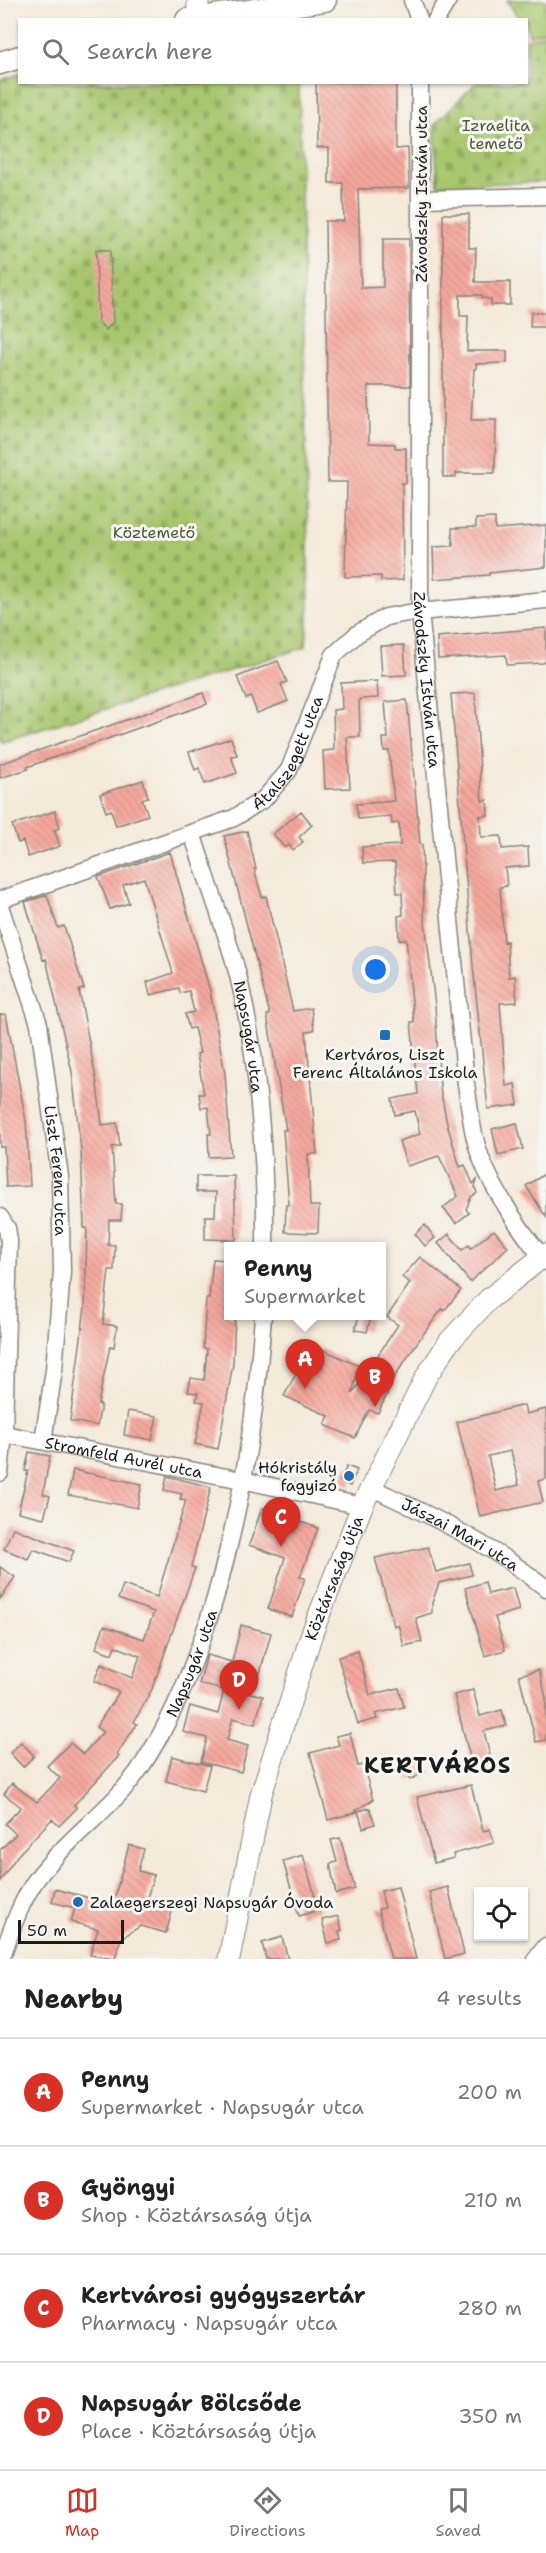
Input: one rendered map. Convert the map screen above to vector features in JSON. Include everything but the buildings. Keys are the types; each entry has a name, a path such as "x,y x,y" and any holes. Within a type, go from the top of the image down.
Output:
{"main road":[{"path":"194,12 325,0"},
{"path":"0,63 18,58"}],"street":[{"path":"412,0 418,18"},
{"path":"437,18 448,0"},
{"name":"Závodszky István utca","path":"420,84 420,611 472,1123 482,1160 527,1238 545,1257"},
{"path":"421,199 546,196"},
{"name":"Átalszegett utca","path":"0,900 234,818 264,799 290,770 328,667 342,646 379,621 420,611 546,600"},
{"name":"Napsugár utca","path":"192,833 235,964 246,1016 262,1150 265,1242"},
{"name":"Liszt Ferenc utca","path":"0,906 39,1024 60,1177 62,1272 54,1370 43,1441"},
{"path":"0,1473 4,1434 9,1241 2,1218"},
{"name":"Köztársaság útja","path":"229,1959 261,1795 312,1633 366,1497 426,1377 449,1342 489,1299 545,1257"},
{"name":"Napsugár utca","path":"1,1959 17,1916 37,1878 120,1793 156,1744 188,1674 210,1612 242,1480 254,1412 263,1320"},
{"name":"Stromfeld Aurél utca","path":"4,1434 242,1480 366,1497"},
{"name":"Jászai Mari utca","path":"366,1497 454,1527 508,1559 546,1588"},
{"path":"536,1959 546,1946"}],"green space":[{"path":"507,0 546,0 546,31 529,35 528,18 518,18"},
{"name":"Izraelita temető","path":"546,34 546,182 438,185 434,125 475,84 528,84 528,39"},
{"name":"Köztemető","path":"18,74 18,84 299,84 309,604 306,647 0,742 0,80"}],"place":[{"name":"Kertváros, Liszt Ferenc Általános Iskola","path":"385,1035"},
{"name":"Penny","path":"305,1389"},
{"name":"Gyöngyi","path":"375,1407"},
{"name":"Hókristály fagyizó","path":"349,1476"},
{"name":"Kertvárosi gyógyszertár","path":"281,1547"},
{"name":"Napsugár Bölcsőde","path":"239,1710"},
{"name":"Zalaegerszegi Napsugár Óvoda","path":"78,1902"}],"district":[{"name":"KERTVÁROS","path":"438,1765"}]}
